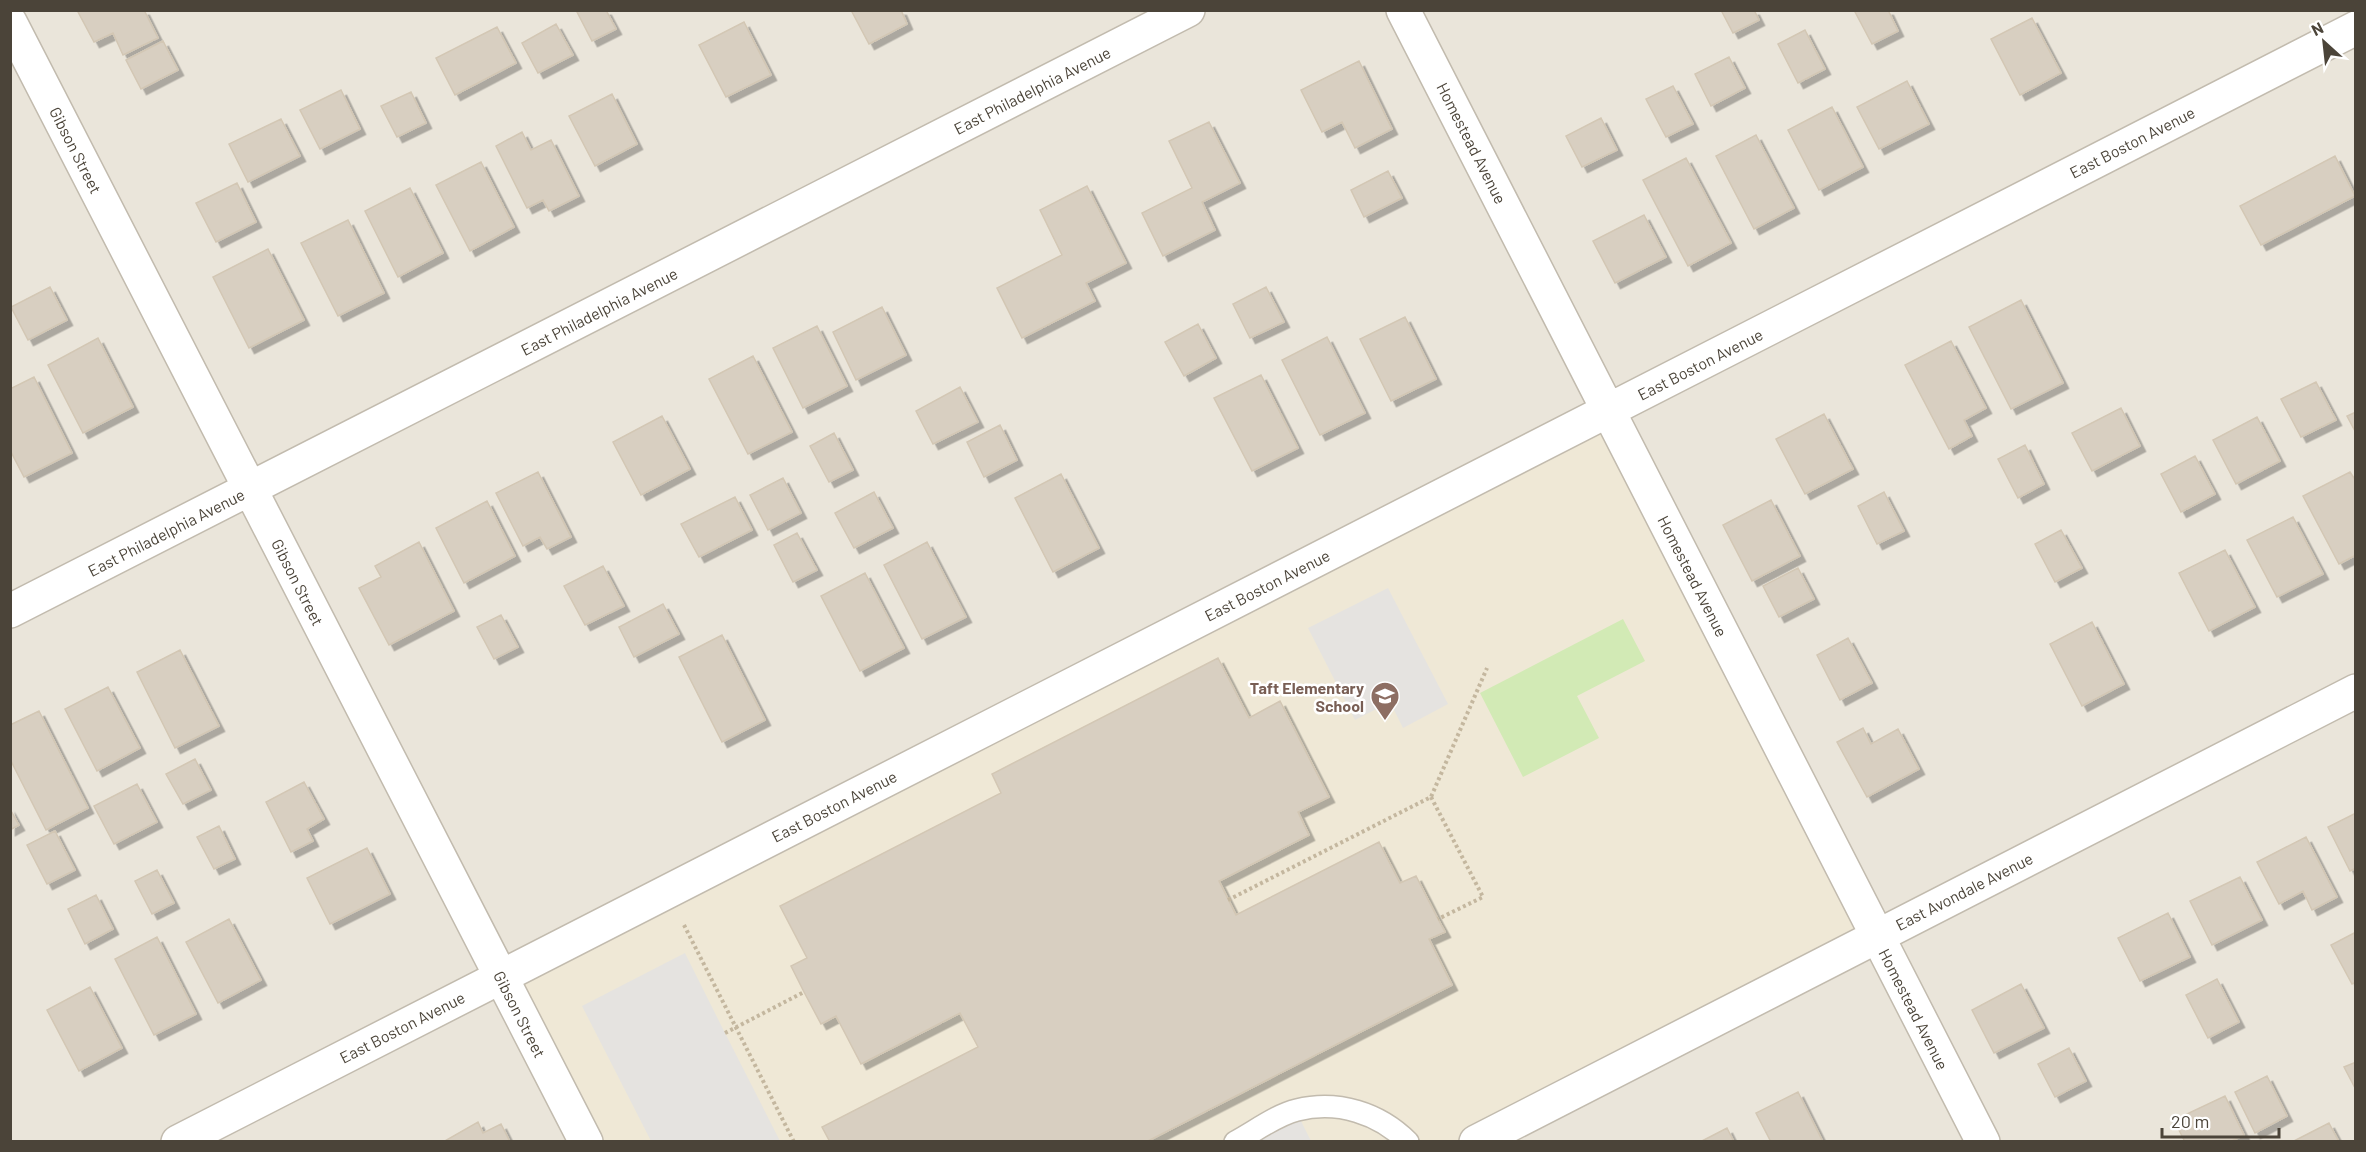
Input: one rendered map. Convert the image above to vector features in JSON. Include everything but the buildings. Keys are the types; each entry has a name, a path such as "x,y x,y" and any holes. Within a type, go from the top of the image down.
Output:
{"street":[{"name":"East Philadelphia Avenue","path":"10,611 1188,10"},
{"name":"Homestead Avenue","path":"1403,10 1983,1142"},
{"name":"Gibson Street","path":"10,22 586,1142"},
{"name":"East Boston Avenue","path":"178,1142 2355,28"},
{"name":"East Avondale Avenue","path":"1476,1142 2355,691"}],"lane":[{"path":"1235,1142 1296,1111 1331,1106 1365,1113 1395,1129 1408,1142"}],"path":[{"path":"1228,900 1431,797 1486,668"},
{"path":"1431,797 1483,897 1438,919"},
{"path":"667,892 794,1142"},
{"path":"725,1033 804,992"}],"shaded area":[{"path":"11,11 2355,11 2355,1141 11,1141"},
{"name":"Taft Elementary School","path":"1609,410 1877,936 1476,1142 586,1141 501,977"},
{"path":"1388,588 1448,704 1403,728 1390,702 1355,720 1308,628"},
{"path":"685,953 780,1141 651,1141 582,1006"},
{"path":"1296,1111 1311,1141 1235,1142"}],"green space":[{"path":"1623,619 1645,661 1577,696 1599,738 1523,777 1480,693"}],"place":[{"name":"Taft Elementary School","path":"1385,722"}]}
